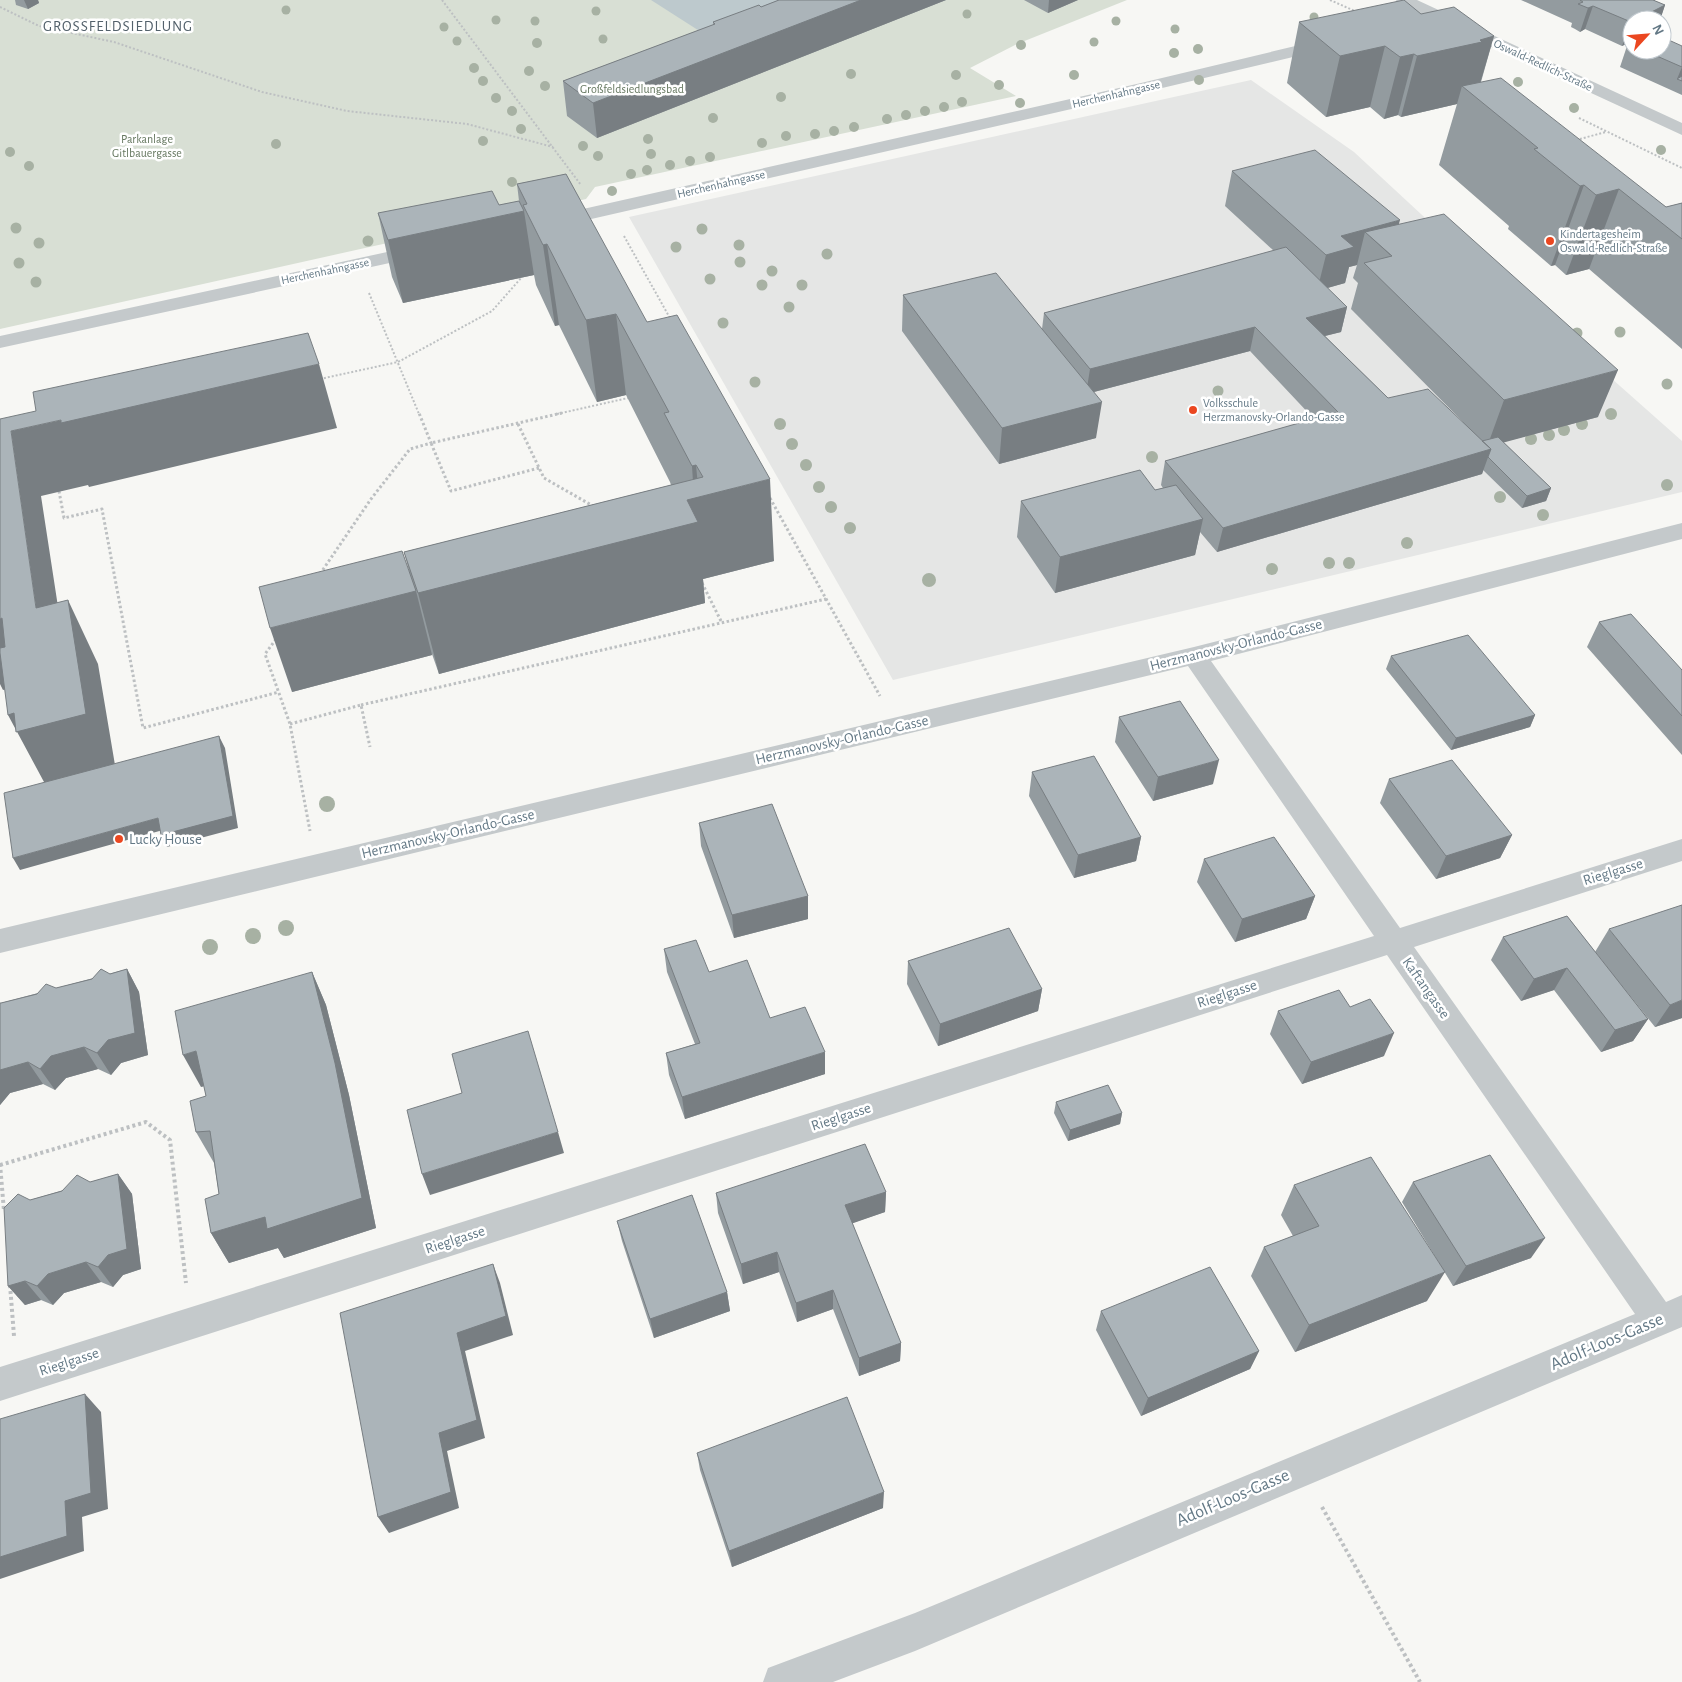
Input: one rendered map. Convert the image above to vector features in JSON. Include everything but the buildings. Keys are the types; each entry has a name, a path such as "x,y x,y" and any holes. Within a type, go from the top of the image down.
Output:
{"street":[{"name":"Oswald-Redlich-Straße","path":"1404,0 1682,130"},
{"path":"1391,28 1439,16"},
{"name":"Herchenhahngasse","path":"536,225 1141,88 1343,39"},
{"name":"Herchenhahngasse","path":"0,342 442,246"},
{"name":"Herzmanovsky-Orlando-Gasse","path":"0,941 1194,656 1682,531"},
{"name":"Kaftangasse","path":"1194,656 1393,941 1671,1315"},
{"name":"Rieglgasse","path":"9,1381 1682,850"},
{"name":"Adolf-Loos-Gasse","path":"782,1682 915,1632 1671,1315"}],"path":[{"path":"442,0 553,148 605,210 671,321"},
{"path":"1330,0 1391,28"},
{"path":"0,7 39,26 114,42 262,92 347,111 467,124 553,148"},
{"path":"1572,141 1607,132"},
{"path":"357,264 451,491 539,468"},
{"path":"311,381 398,362 492,311 521,278"},
{"path":"318,576 371,499 410,449 628,398"},
{"path":"518,424 544,478 594,507"},
{"path":"765,490 898,727"},
{"path":"59,492 64,518 102,509 143,728 279,692"},
{"path":"701,580 722,623"},
{"path":"290,724 361,705 826,599"},
{"path":"276,638 265,654 290,724 316,866"},
{"path":"361,705 370,746"},
{"path":"4,1213 0,1164 146,1122 170,1140 190,1324"},
{"path":"9,1381 10,1281"},
{"path":"1301,1469 1420,1682"}],"shaded area":[{"path":"651,0 785,0 701,32"},
{"name":"Volksschule Herzmanovsky-Orlando-Gasse","path":"1251,80 1354,152 1557,340 1611,378 1682,441 1682,492 893,680 629,217"}],"green space":[{"name":"Parkanlage Gitlbauergasse","path":"0,0 1127,0 1017,44 970,68 1016,96 595,187 586,199 0,329"}],"place":[{"name":"Kindertagesheim Oswald-Redlich-Straße","path":"1550,241"},
{"name":"Volksschule Herzmanovsky-Orlando-Gasse","path":"1193,410"},
{"name":"Lucky House","path":"119,839"}],"district":[{"name":"GROSSFELDSIEDLUNG","path":"118,26"}],"park label":[{"name":"Großfeldsiedlungsbad","path":"632,89"}]}
